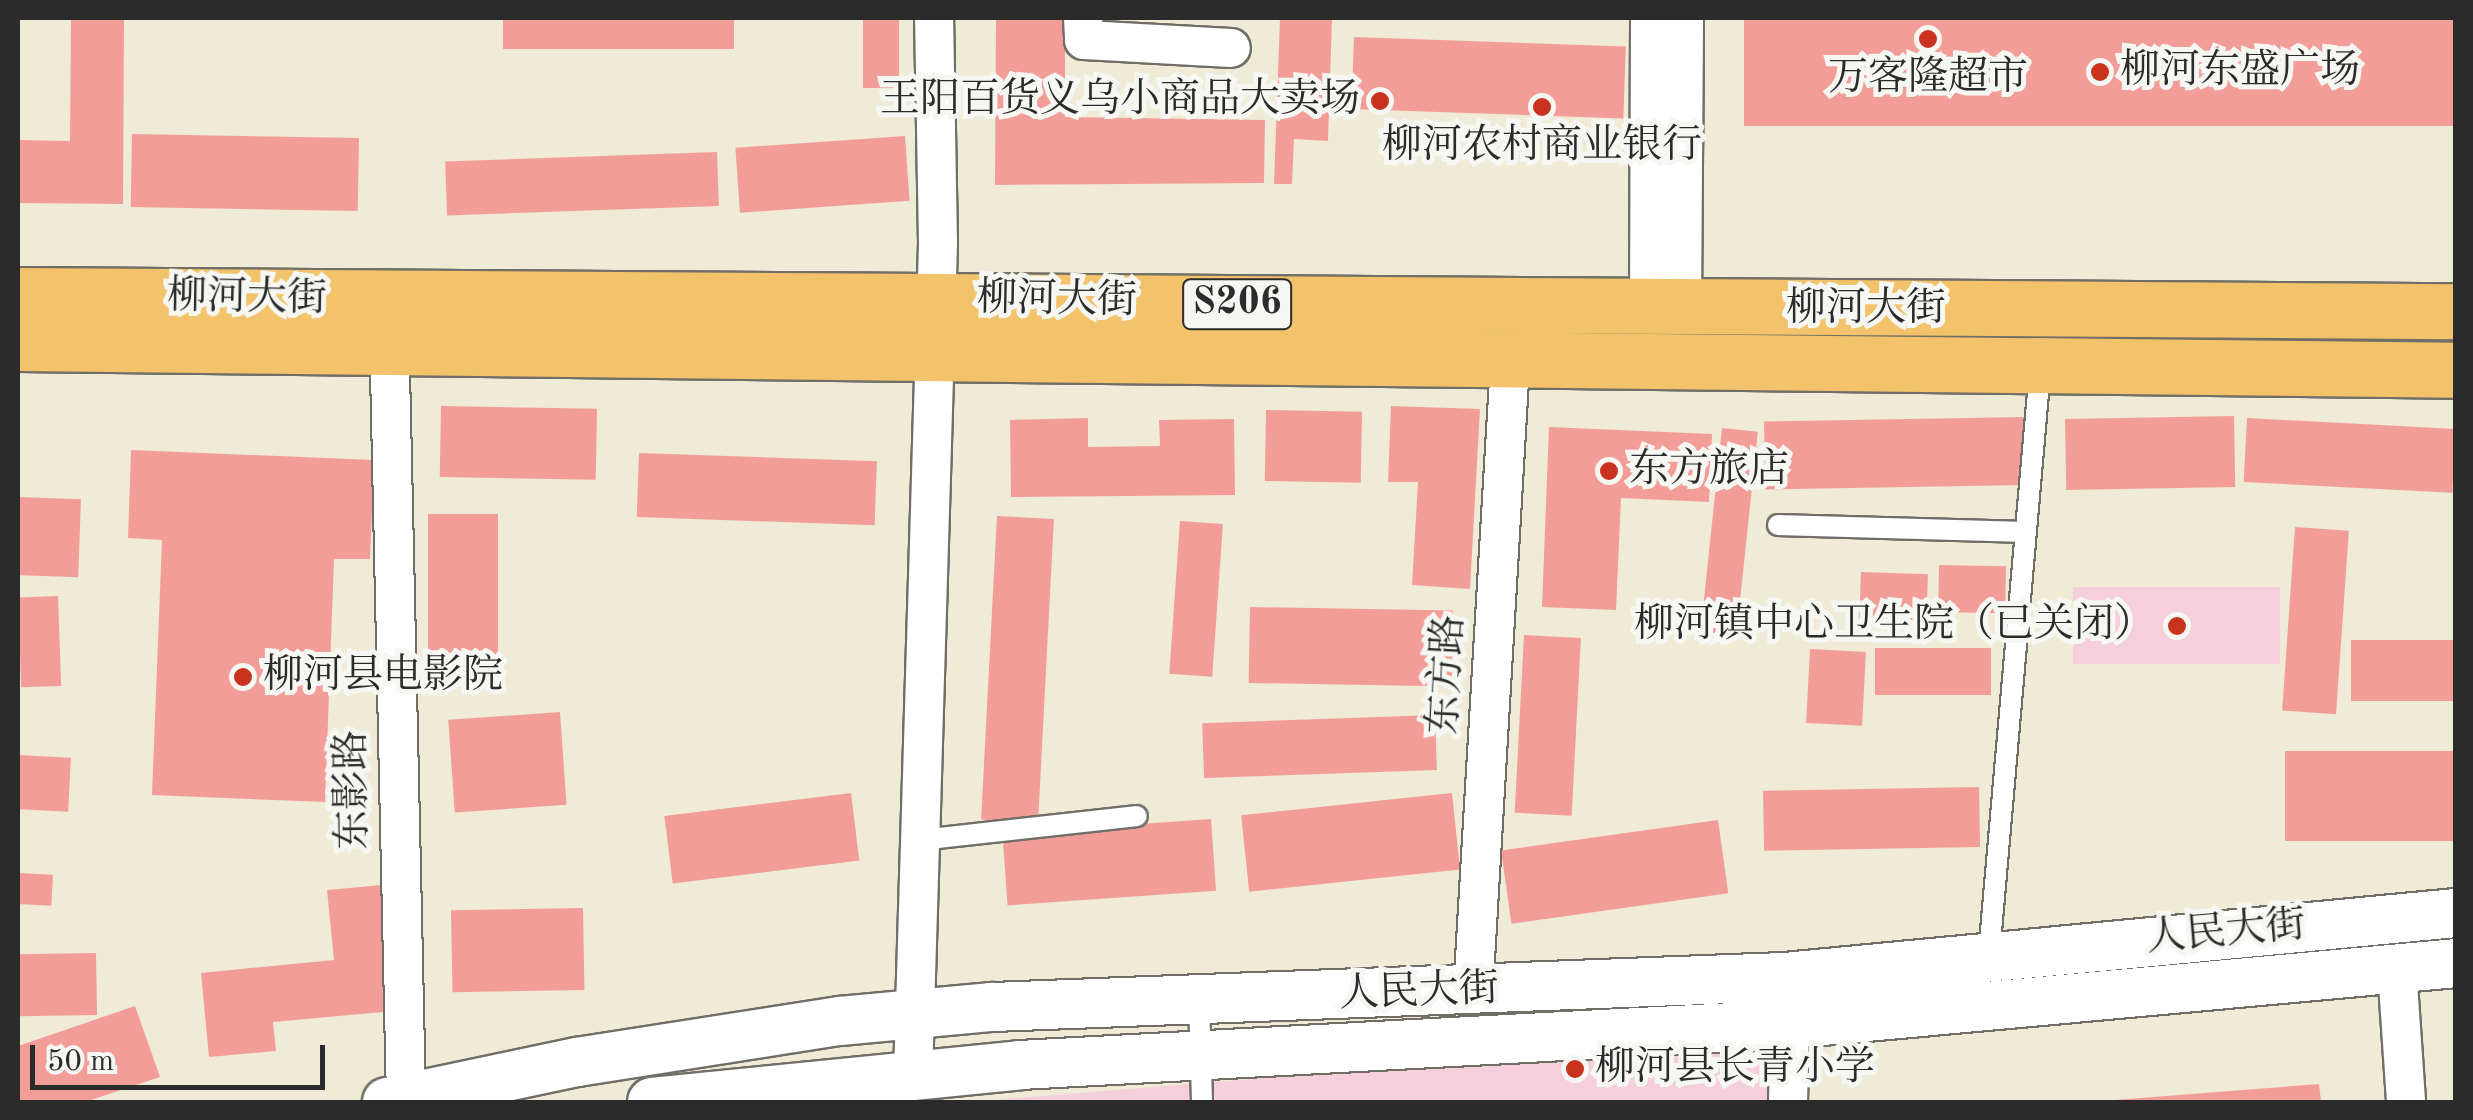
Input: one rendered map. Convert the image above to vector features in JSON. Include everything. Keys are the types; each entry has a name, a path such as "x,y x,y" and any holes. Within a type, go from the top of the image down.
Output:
{"main road":[{"name":"柳河大街","path":"18,296 389,325 934,356 2040,370 2456,370"},
{"name":"柳河大街","path":"18,343 933,300 1665,310 2456,311"}],"street":[{"path":"914,1076 934,356 934,18"},
{"path":"1083,18 1084,40 1231,48"},
{"path":"1650,18 1665,310"},
{"path":"1665,310 1684,18"},
{"name":"东影路","path":"389,325 396,1100"},
{"name":"东方路","path":"1473,993 1510,363"},
{"name":"人民大街","path":"396,1100 577,1062 914,1015 1785,977 1989,954 2456,913"},
{"name":"人民大街","path":"652,1102 914,1076 1200,1056 1790,1024 2456,964"},
{"path":"2397,969 2406,1102"},
{"path":"1788,1102 1790,1024"}],"lane":[{"path":"1989,954 2040,370"},
{"path":"1778,526 2026,532"},
{"path":"920,840 1138,816"},
{"path":"1199,1000 1202,1102"}],"shaded area":[{"name":"柳河镇中心卫生院（已关闭）","path":"2073,587 2280,587 2280,664 2073,664"},
{"name":"柳河县长青小学","path":"1778,1036 1773,1102 970,1102"}],"building":[{"path":"71,18 124,18 123,204 18,203 18,140 70,141"},
{"path":"503,18 734,18 734,49 503,49"},
{"path":"863,18 899,18 899,88 863,88"},
{"path":"996,18 1065,18 1065,117 1265,120 1264,183 995,185"},
{"path":"1280,18 1332,18 1328,141 1294,139 1292,184 1274,184"},
{"name":"柳河东盛广场","path":"1744,18 2456,18 2456,126 1744,126"},
{"path":"1354,37 1626,46 1623,118 1351,109"},
{"path":"132,134 359,138 358,211 131,207"},
{"path":"905,136 910,201 740,213 735,148"},
{"path":"717,152 719,206 447,215 445,161"},
{"path":"441,406 597,409 596,480 440,477"},
{"path":"1391,406 1480,409 1470,589 1412,585 1418,482 1388,482"},
{"path":"1266,410 1362,412 1361,483 1265,481"},
{"path":"2234,416 2235,487 2066,490 2065,419"},
{"path":"2025,417 2026,485 1765,490 1764,422"},
{"path":"1088,418 1088,447 1160,446 1159,420 1234,419 1235,495 1011,497 1010,420"},
{"path":"2247,418 2456,429 2452,493 2244,482"},
{"path":"1549,427 1712,434 1709,502 1621,498 1616,610 1542,607"},
{"path":"1722,428 1758,432 1736,639 1700,635"},
{"name":"柳河县电影院","path":"131,450 374,460 370,559 334,559 325,802 152,795 162,540 128,538"},
{"path":"639,453 877,461 875,525 637,517"},
{"path":"18,497 81,499 78,577 18,575"},
{"path":"428,514 498,514 498,659 428,659"},
{"path":"997,516 1054,519 1038,823 981,820"},
{"path":"1180,521 1223,524 1212,677 1169,674"},
{"path":"2295,527 2349,531 2336,714 2282,711"},
{"path":"1939,565 2006,566 2005,613 1938,612"},
{"path":"1861,572 1928,574 1926,621 1859,619"},
{"path":"58,596 61,686 21,687 18,597"},
{"path":"1250,607 1453,611 1452,687 1249,683"},
{"path":"1524,635 1581,638 1572,816 1515,813"},
{"path":"2351,640 2456,640 2456,701 2351,701"},
{"path":"1875,648 1991,648 1991,695 1875,695"},
{"path":"1810,649 1866,652 1862,726 1806,723"},
{"path":"560,712 566,805 455,813 448,720"},
{"path":"1435,715 1437,770 1204,778 1202,723"},
{"path":"2285,751 2456,751 2456,841 2285,841"},
{"path":"18,755 71,758 68,812 18,809"},
{"path":"1979,787 1980,847 1764,851 1763,791"},
{"path":"851,793 859,860 673,883 664,816"},
{"path":"1452,793 1460,870 1249,892 1241,815"},
{"path":"1211,819 1216,891 1008,905 1003,834"},
{"path":"1718,820 1728,893 1511,924 1501,850"},
{"path":"18,873 53,875 51,906 18,904"},
{"path":"382,885 394,1011 273,1022 276,1051 209,1057 201,973 334,960 327,890"},
{"path":"583,908 584,990 452,992 451,910"},
{"path":"96,953 97,1015 19,1016 18,954"},
{"path":"135,1006 160,1077 85,1102 18,1102 18,1046"},
{"path":"2319,1084 2321,1102 2115,1102 2115,1100"}],"place":[{"name":"万客隆超市","path":"1928,39"},
{"name":"柳河东盛广场","path":"2100,72"},
{"name":"王阳百货义乌小商品大卖场","path":"1380,101"},
{"name":"柳河农村商业银行","path":"1542,107"},
{"name":"东方旅店","path":"1609,471"},
{"name":"柳河镇中心卫生院（已关闭）","path":"2177,626"},
{"name":"柳河县电影院","path":"243,677"},
{"name":"柳河县长青小学","path":"1575,1069"}]}
